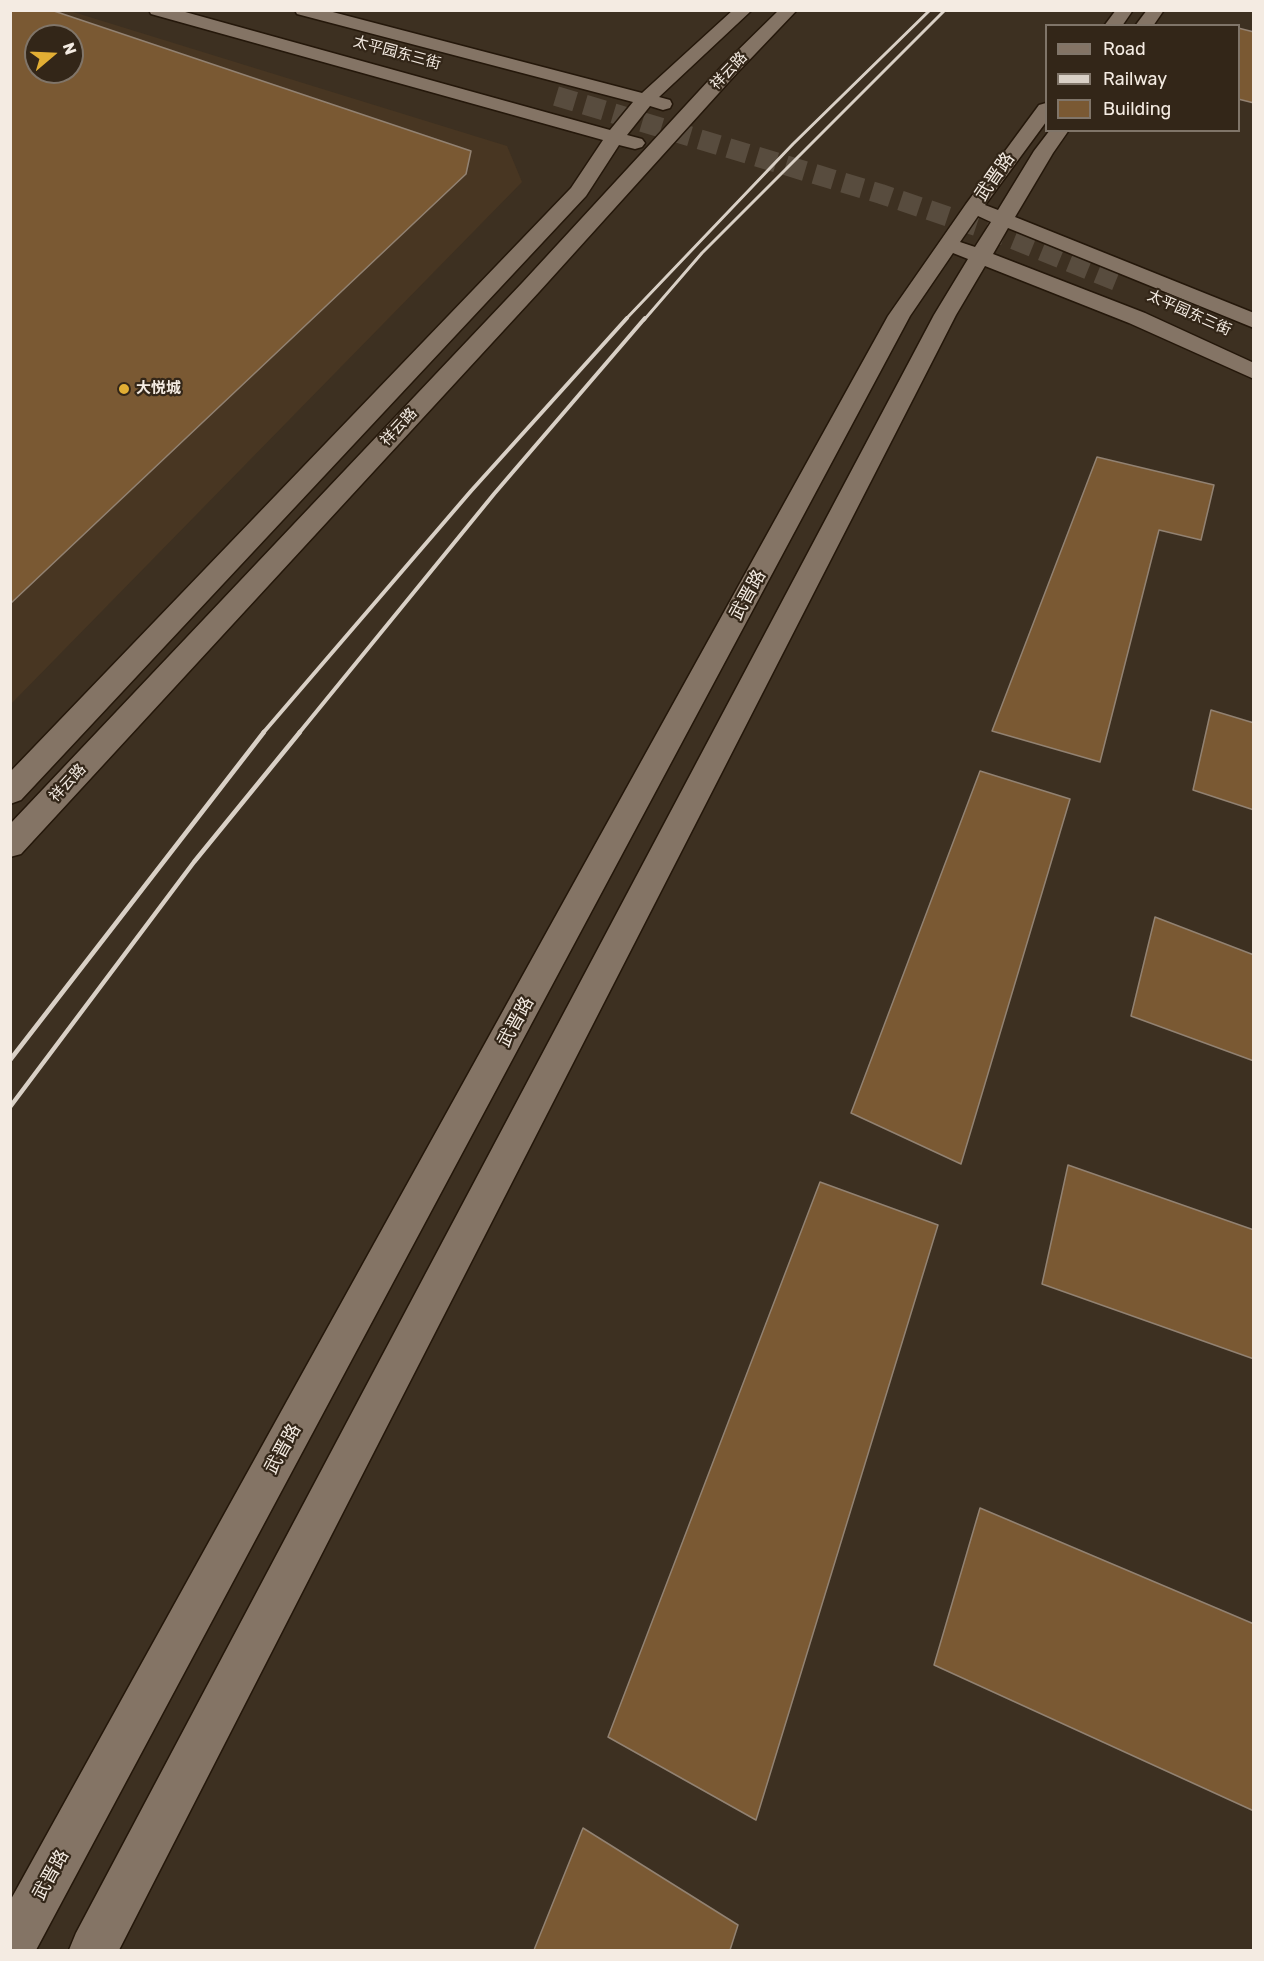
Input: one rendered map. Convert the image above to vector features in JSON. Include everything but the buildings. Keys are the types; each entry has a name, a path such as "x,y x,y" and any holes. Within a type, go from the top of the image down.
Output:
{"street":[{"path":"157,10 657,149"},
{"name":"祥云路","path":"10,792 579,192 614,138 645,100 744,10"},
{"name":"祥云路","path":"10,845 692,111 789,10"},
{"path":"1114,24 1125,10"},
{"path":"1146,24 1156,10"},
{"path":"298,18 573,94 645,100 692,111"},
{"name":"太平园东三街","path":"298,18 328,35"},
{"path":"538,116 560,109 573,94"},
{"name":"武晋路","path":"93,1950 939,326 979,255 988,213 1045,113"},
{"name":"武晋路","path":"10,1950 899,316 948,244 988,213 1058,132"},
{"path":"988,213 1124,276"},
{"path":"948,244 1137,318 1254,372"},
{"path":"1089,300 1093,284 1111,272 1254,321"},
{"name":"太平园东三街","path":"1124,276 1254,342"}],"shaded area":[{"name":"大悦城","path":"11,11 70,11 507,146 522,182 11,704"}],"tunnel":[{"path":"556,96 881,194 1003,235 1124,284"}],"railway":[{"path":"625,320 793,144 930,10"},
{"path":"644,320 702,253 945,10"},
{"path":"263,733 471,491 627,318"},
{"path":"299,733 494,494 645,318"},
{"path":"10,1060 264,732"},
{"path":"10,1107 194,862 300,732"}],"place":[{"name":"大悦城","path":"124,389"}]}
